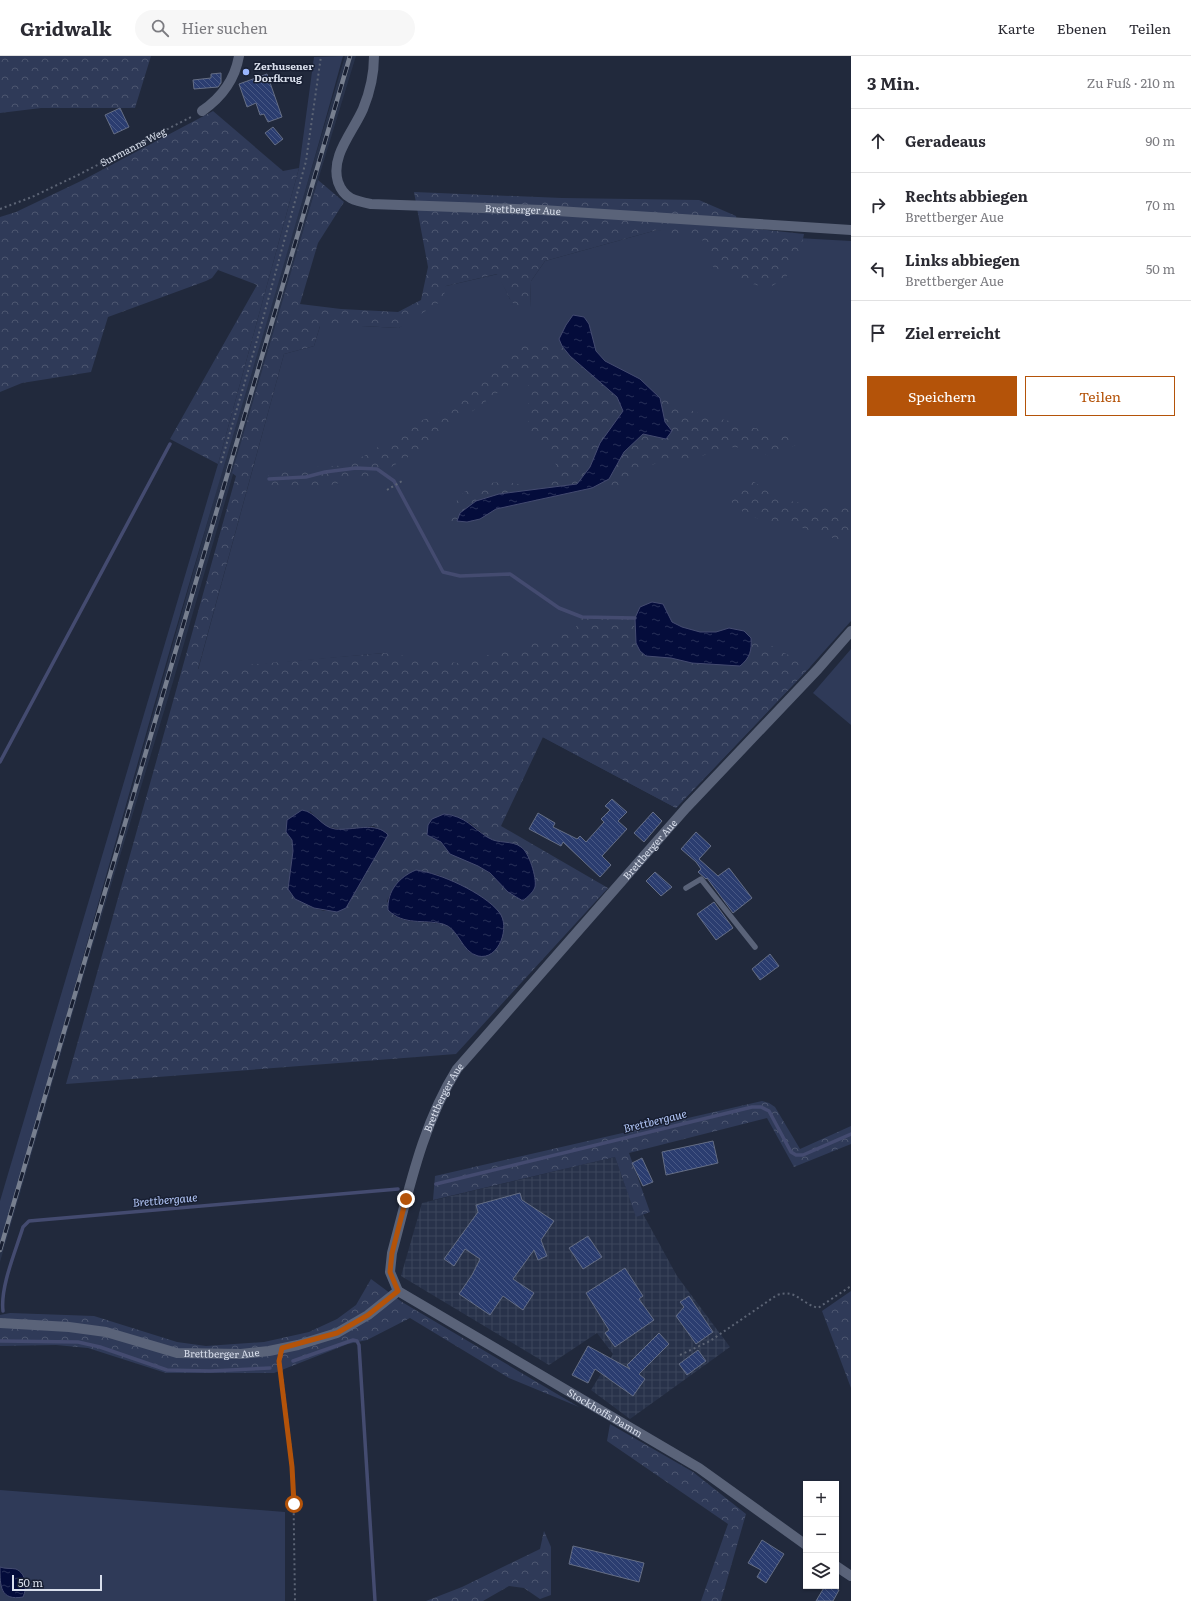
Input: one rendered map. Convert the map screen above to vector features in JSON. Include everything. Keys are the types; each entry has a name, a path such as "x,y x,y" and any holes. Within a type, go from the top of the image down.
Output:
{"street":[{"path":"202,111 214,103 224,92 232,78 239,56"},
{"name":"Brettberger Aue","path":"374,56 371,89 363,110 338,157 335,172 341,191 354,200 371,204 542,210 851,230"},
{"name":"Brettberger Aue","path":"0,1323 69,1327 106,1332 177,1352 242,1354 282,1348 337,1333 368,1315 398,1291 390,1272 392,1253 431,1117 442,1093 457,1069 686,808 818,669 851,631"},
{"name":"Stockhoffs Damm","path":"398,1291 699,1468 803,1543"},
{"path":"839,1568 851,1576"}],"lane":[{"path":"686,888 702,879 755,947"}],"path":[{"path":"221,464 254,352 306,161 321,56"},
{"name":"Surmanns Weg","path":"0,209 32,197 202,111"},
{"path":"387,490 402,481"},
{"path":"680,1354 710,1341 776,1295 786,1292 795,1294 810,1306 818,1308 851,1286"},
{"path":"282,1348 279,1361 293,1474 295,1601"}],"shaded area":[{"path":"345,56 356,56 318,180 173,682 88,961 0,1262 0,1243 83,960 221,474"},
{"path":"615,1157 636,1216 643,1214 677,1276 730,1347 630,1419 591,1390 613,1354 597,1333 549,1365 401,1276 422,1203"}],"green space":[{"path":"0,56 151,56 135,108 41,108 0,113"},
{"path":"343,56 280,278 171,646 0,1243 0,1201 218,464 299,168 314,57"},
{"path":"213,111 283,171 299,168 218,464 170,439 257,285 218,270 212,278 206,281 108,317 91,372 22,383 0,392 0,217 16,212 83,180"},
{"path":"318,180 344,202 318,243 300,304 341,309 398,312 421,300 428,267 414,192 562,198 699,200 736,216 738,227 804,234 801,249 785,279 768,288 738,280 712,266 702,239 657,230 545,261 531,281 530,307 518,310 510,299 497,274 446,286 443,300 399,328 320,326 314,346 284,354 198,669 384,653 457,663 542,641 574,630 582,617 635,618 634,629 646,656 671,658 692,663 740,666 752,651 751,638 772,646 810,667 676,808 543,737 501,826 608,888 456,1054 66,1084 236,476 232,473","holes":["310,811 325,826 345,830 374,826 388,835 346,908 324,911 295,899 288,889 293,851 292,840","469,822 491,840 515,844 529,858 535,878 508,892 484,869 449,851 441,842","416,870 440,875 470,953 453,930 444,924 407,921 394,916 387,901 396,885"]},
{"path":"657,230 851,241 851,621 810,667 676,808 384,653 198,670 284,354 314,346 320,326 399,328 446,286 498,274 510,299 530,307 531,281 545,261"},
{"path":"523,346 562,346 587,372 617,397 623,411 600,443 590,467 577,484 547,489 460,513 457,521 447,523 454,504 464,492 487,483 506,482 529,486 549,484 560,473 546,444 528,434 528,382 514,381 410,456 381,473 327,486 292,488 273,487 266,479 273,469 337,466 364,456 414,424 458,404"},
{"path":"660,398 698,413 805,441 770,456 749,448 727,447 690,460 658,462 638,472 616,488 592,488 609,479 624,452 643,434 666,439 672,432 665,422"},
{"path":"753,481 778,499 825,507 842,508 851,502 851,544 787,523 768,523 743,512 730,501 735,491"},
{"path":"851,649 851,725 813,693"},
{"path":"762,1101 775,1107 800,1149 851,1126 851,1144 794,1167 767,1118 629,1153 650,1212 636,1217 615,1157 433,1200 435,1176"},
{"path":"371,1279 402,1302 579,1407 509,1378 410,1318 367,1340 348,1344 274,1373 166,1373 88,1348 56,1345 0,1346 0,1315 10,1313 94,1316 177,1342 206,1346 264,1342 309,1332 337,1319 356,1305"},
{"path":"851,1291 851,1388 822,1311"},
{"path":"610,1424 693,1472 746,1514 721,1601 701,1601 728,1524 607,1441"},
{"path":"0,1490 285,1512 285,1601 0,1601"},
{"path":"544,1531 551,1547 551,1595 540,1599 524,1588 509,1586 483,1601 426,1601 462,1587 540,1549"}],"water":[{"path":"573,315 584,317 589,324 596,351 605,361 640,379 660,398 665,422 672,431 666,439 643,434 624,452 609,479 592,488 496,509 480,519 467,522 457,521 460,513 476,501 499,494 577,484 590,467 600,443 623,411 617,397 570,356 562,346 559,339"},
{"path":"652,602 663,604 672,622 682,627 700,632 716,632 729,628 744,631 751,638 751,650 748,657 740,666 692,663 671,658 646,656 640,651 636,643 635,618 640,607"},
{"path":"302,810 307,811 330,828 342,829 371,827 377,828 388,835 346,908 337,912 314,908 295,899 288,889 293,851 292,840 286,832 287,820"},
{"path":"444,814 458,817 493,840 513,843 524,850 534,872 535,887 523,901 508,892 490,873 450,854 441,842 427,835 428,825 432,819"},
{"path":"416,870 437,875 461,885 483,898 499,912 504,925 503,933 501,941 492,953 485,956 472,954 448,926 443,924 407,920 394,915 388,910 388,903 395,886 404,877"},
{"path":"0,1567 20,1571 25,1582 23,1597 10,1597 3,1591 0,1580"}],"building":[{"path":"221,73 221,83 218,87 194,89 193,80 211,78 211,74"},
{"path":"267,74 282,117 268,122 264,114 260,115 256,103 247,107 239,84"},
{"path":"120,108 129,127 114,134 105,115"},
{"path":"273,127 283,139 275,145 265,133"},
{"path":"612,799 627,812 618,821 627,829 602,856 611,865 600,877 563,842 561,846 529,829 538,813 555,823 553,827 577,839 580,836 586,842 604,822 601,819 610,810 605,806"},
{"path":"653,812 662,821 644,842 634,833"},
{"path":"696,832 711,846 699,859 718,876 729,868 752,898 733,913 707,878 706,879 698,872 701,869 696,862 681,849"},
{"path":"655,872 672,887 661,896 646,881"},
{"path":"714,902 733,928 716,940 697,914"},
{"path":"770,954 779,966 760,980 752,969"},
{"path":"713,1141 718,1163 666,1175 662,1152"},
{"path":"642,1158 653,1182 643,1186 632,1163"},
{"path":"520,1193 522,1200 554,1221 541,1240 547,1256 538,1260 534,1250 513,1279 534,1293 523,1310 503,1296 490,1315 459,1294 472,1275 480,1259 465,1249 454,1266 444,1259 478,1212 476,1205"},
{"path":"588,1236 602,1257 583,1269 569,1248"},
{"path":"625,1268 643,1296 639,1299 654,1320 615,1347 605,1333 609,1330 586,1293"},
{"path":"689,1296 713,1332 696,1344 676,1316 684,1307 680,1302"},
{"path":"659,1333 669,1344 639,1374 645,1379 633,1396 595,1369 588,1383 572,1375 588,1346 630,1369 627,1365"},
{"path":"698,1350 706,1361 687,1375 679,1364"},
{"path":"762,1540 784,1554 766,1583 757,1577 761,1570 748,1563"},
{"path":"573,1546 644,1563 639,1582 569,1564"},
{"path":"823,1589 839,1590 833,1601 816,1601"}],"waterway":[{"path":"0,762 170,444"},
{"path":"269,479 306,477 325,472 356,468 377,469 394,481 443,572 460,576 510,574 559,608 582,617 635,618"},
{"name":"Brettbergaue","path":"436,1184 752,1107 761,1107 769,1111 791,1152 796,1155 803,1155 851,1134"},
{"name":"Brettbergaue","path":"3,1311 4,1291 9,1269 23,1227 29,1221 398,1189"},
{"path":"293,1361 353,1340 357,1341 359,1345 375,1601"},
{"path":"0,1341 78,1342 100,1347 167,1370 210,1371 270,1368"}],"railway":[{"path":"0,1250 350,56"}],"place":[{"name":"Zerhusener Dorfkrug","path":"246,72"}],"route":[{"path":"294,1504 292,1467 279,1361 282,1348 298,1345 337,1333 368,1315 398,1291 390,1272 392,1253 406,1199"}]}
